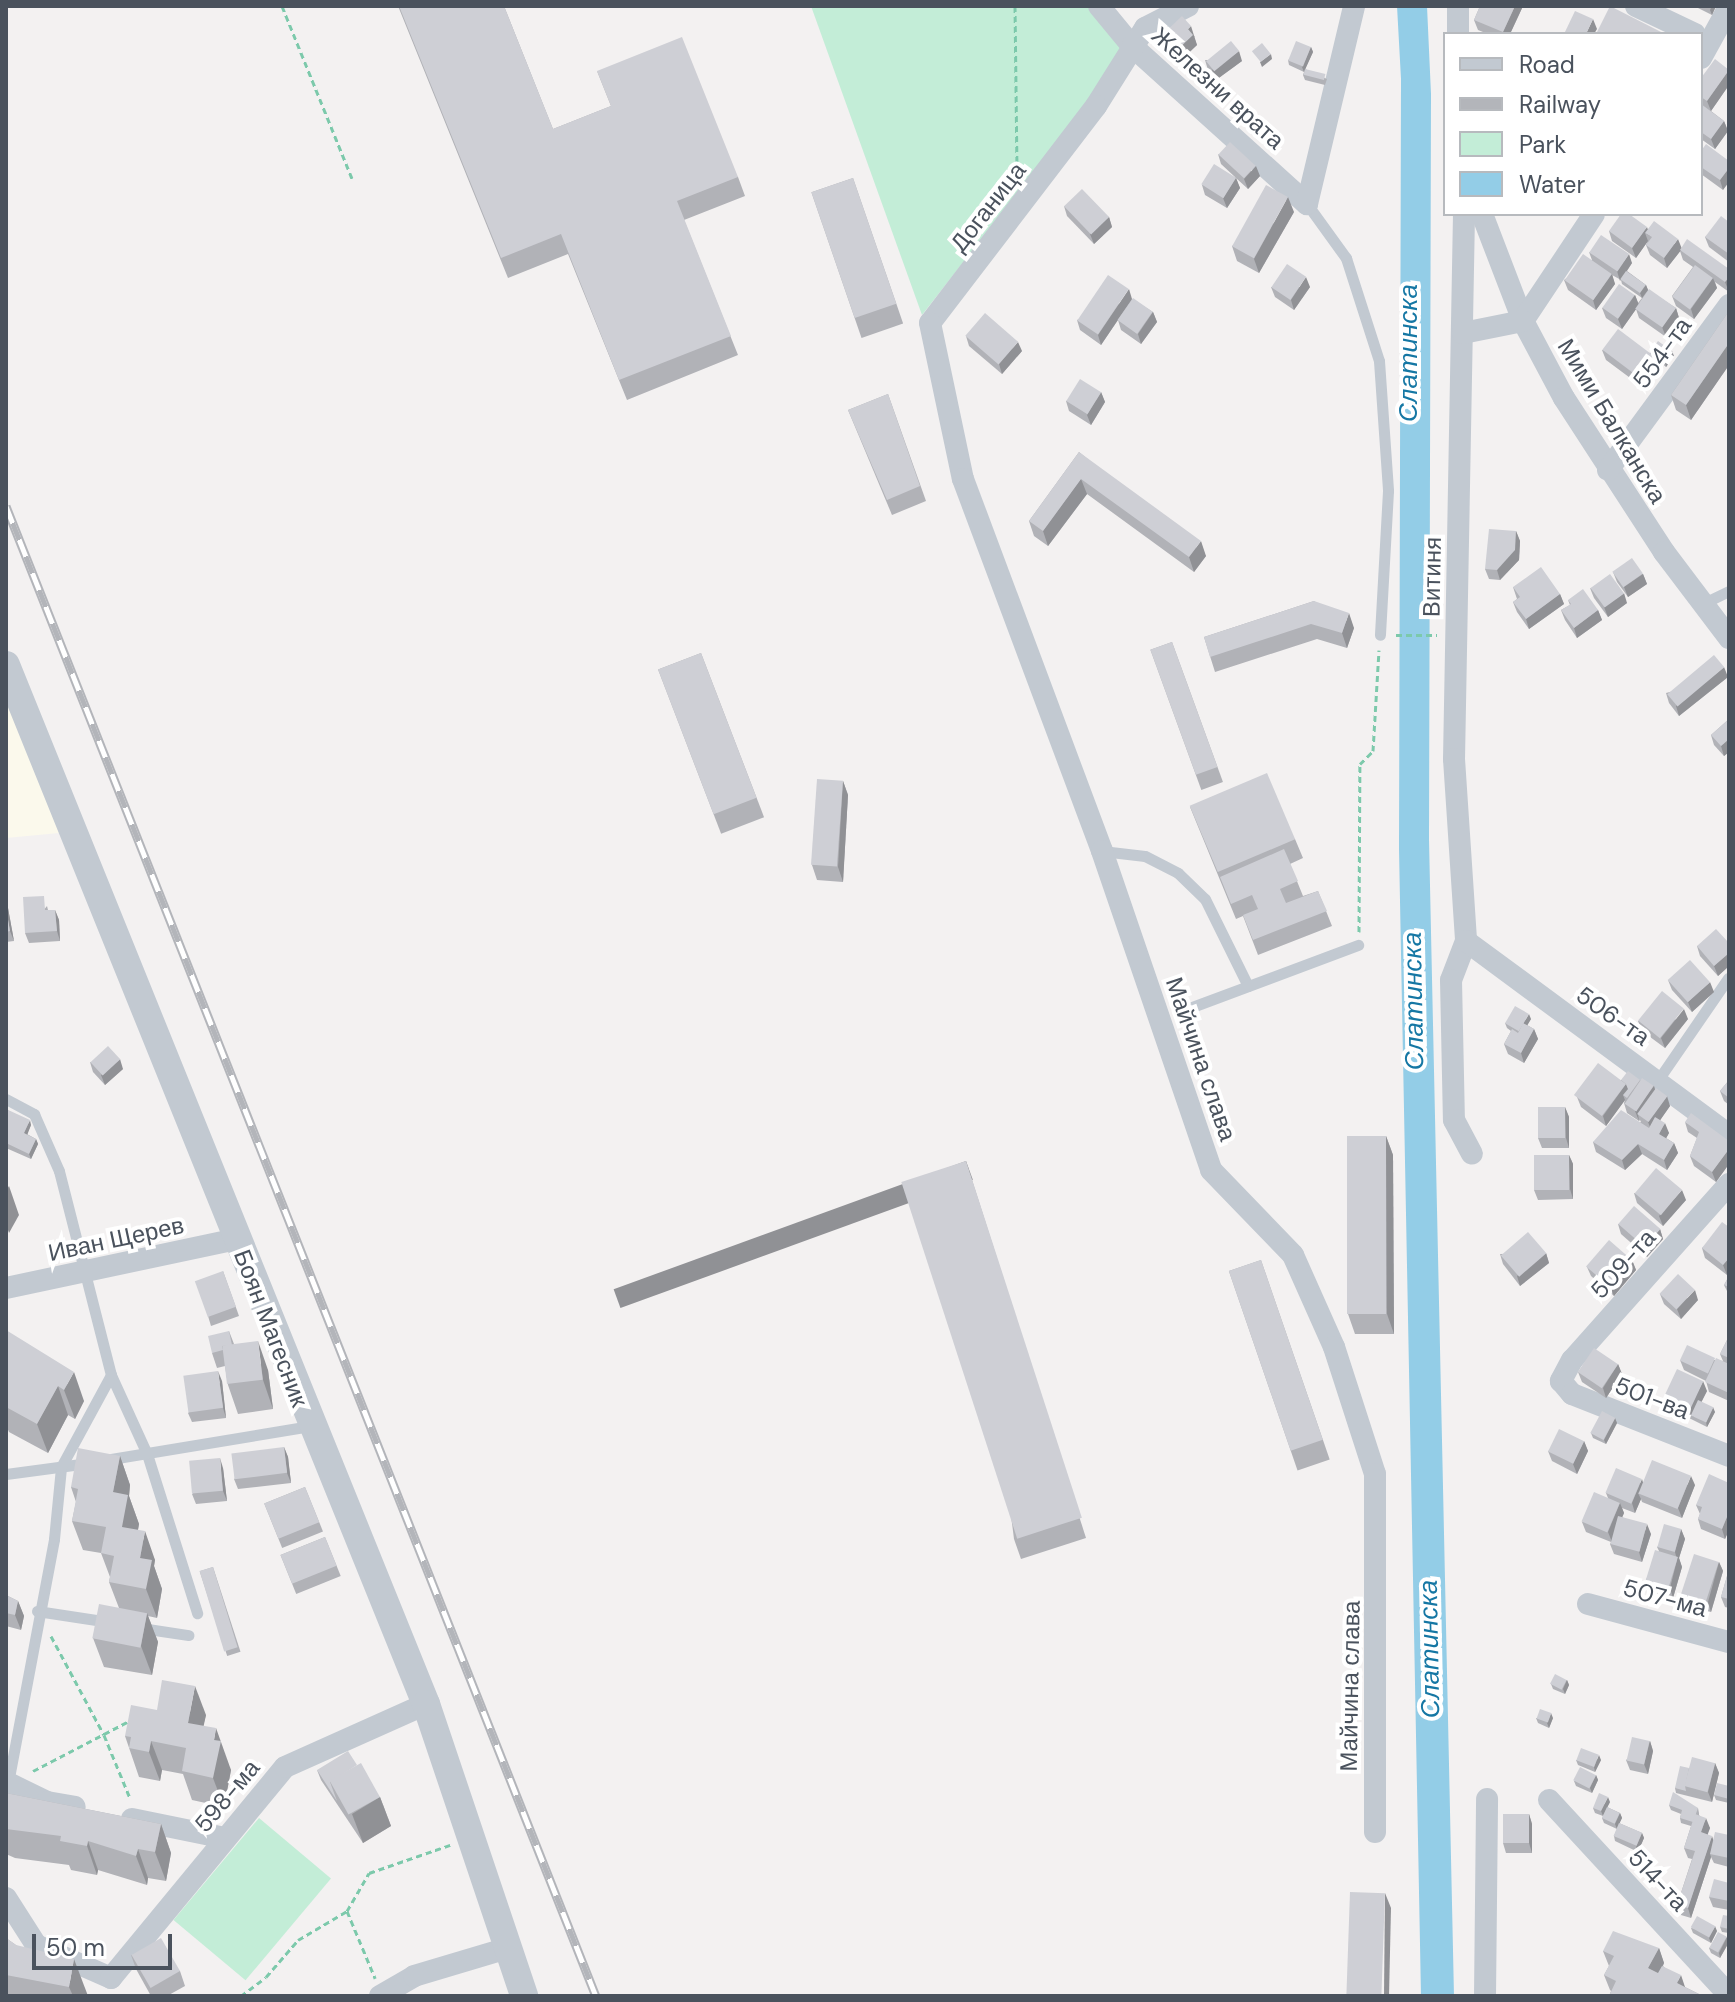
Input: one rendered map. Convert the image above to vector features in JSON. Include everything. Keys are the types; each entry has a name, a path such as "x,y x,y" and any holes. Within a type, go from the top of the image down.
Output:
{"street":[{"name":"Железни врата","path":"1099,6 1132,46 1307,204"},
{"name":"Доганица","path":"963,479 930,323 1018,212 1096,106 1132,46 1157,18 1188,6"},
{"path":"1307,204 1354,6"},
{"path":"1458,6 1458,32"},
{"path":"1636,6 1684,32"},
{"path":"1708,45 1729,7"},
{"name":"Витиня","path":"1464,216 1454,759 1466,941"},
{"name":"Мими Балканска","path":"1483,216 1523,321 1608,470 1729,638"},
{"path":"1463,333 1523,321 1593,216"},
{"name":"554-та","path":"1608,470 1729,305"},
{"name":"Майчина слава","path":"963,479 1102,851 1211,1170 1293,1255 1334,1347 1375,1474 1375,1832"},
{"name":"Боян Магесник","path":"6,665 310,1426 426,1704 524,1996"},
{"path":"1466,941 1451,980 1454,1120 1472,1154"},
{"name":"506-та","path":"1466,941 1729,1135"},
{"name":"509-та","path":"1561,1381 1572,1360 1729,1184"},
{"name":"Иван Щерев","path":"6,1288 237,1239"},
{"name":"501-ва","path":"1561,1381 1572,1394 1729,1456"},
{"name":"507-ма","path":"1588,1604 1729,1642"},
{"name":"598-ма","path":"110,1987 225,1838 285,1767 426,1704"},
{"path":"7,1783 47,1802 225,1838"},
{"path":"1485,1996 1487,1799"},
{"name":"514-та","path":"1549,1800 1729,1995"},
{"path":"6,1898 36,1945 110,1987"},
{"path":"381,1996 414,1976 508,1948"}],"lane":[{"name":"Витиня","path":"1307,204 1346,258 1379,361 1388,491 1380,635"},
{"path":"1702,604 1729,591"},
{"path":"1102,851 1145,856 1178,873 1205,899 1248,986"},
{"path":"1184,1010 1358,945"},
{"path":"1658,1080 1728,978"},
{"path":"6,1099 34,1114 59,1171 111,1375 147,1454 197,1613"},
{"path":"7,1783 37,1611 54,1539 61,1467 111,1375"},
{"path":"6,1474 310,1426"},
{"path":"37,1611 188,1635"}],"path":[{"path":"282,6 352,178"},
{"path":"1015,6 1018,212"},
{"path":"1358,945 1360,764 1373,751 1380,635 1457,636"},
{"path":"37,1611 104,1735 139,1820"},
{"path":"7,1783 139,1715"},
{"path":"241,1996 266,1977 298,1940 347,1911 369,1873 471,1838"},
{"path":"347,1911 381,1996"}],"shaded area":[{"path":"6,700 59,833 6,838"}],"green space":[{"path":"811,6 1099,6 1132,46 922,315"},
{"path":"259,1818 331,1878 246,1980 174,1920"}],"water":[{"name":"Слатинска","path":"1397,6 1427,6 1431,94 1429,839 1454,1996 1421,1996 1399,849 1401,79"}],"building":[{"path":"399,6 504,6 553,129 611,106 597,71 682,37 738,177 677,201 731,336 619,380 561,234 501,258"},
{"path":"1480,6 1515,6 1503,32 1474,20"},
{"path":"1610,6 1661,32 1597,32"},
{"path":"1575,11 1593,19 1587,32 1565,32"},
{"path":"1182,16 1191,26 1188,29 1193,35 1174,53 1159,38"},
{"path":"1231,41 1239,51 1214,71 1206,61"},
{"path":"1296,41 1311,47 1303,66 1288,60"},
{"path":"1262,43 1271,54 1261,62 1252,51"},
{"path":"1715,59 1729,70 1707,101 1703,98 1703,75"},
{"path":"1305,69 1325,74 1324,80 1304,75"},
{"path":"1703,105 1724,121 1711,139 1703,133"},
{"path":"1230,142 1256,166 1244,178 1218,154"},
{"path":"1706,144 1729,161 1729,168 1720,180 1703,168 1703,148"},
{"path":"1214,164 1236,178 1223,198 1201,184"},
{"path":"853,178 896,304 855,318 811,192"},
{"path":"1266,185 1288,197 1254,258 1232,246"},
{"path":"1082,189 1109,217 1091,234 1064,206"},
{"path":"1620,216 1632,216 1647,227 1632,248 1609,231"},
{"path":"1721,216 1729,222 1729,254 1705,237"},
{"path":"1654,221 1678,239 1664,258 1646,245 1652,237 1645,233"},
{"path":"1601,235 1629,254 1617,271 1589,252"},
{"path":"1687,239 1729,269 1725,282 1680,250"},
{"path":"1583,254 1612,274 1593,300 1565,280"},
{"path":"1287,264 1306,277 1290,300 1271,287"},
{"path":"1695,265 1713,278 1690,309 1672,297"},
{"path":"1626,271 1646,285 1640,293 1620,279"},
{"path":"1108,275 1129,289 1098,335 1077,321"},
{"path":"1619,284 1635,295 1618,319 1602,308"},
{"path":"1649,289 1676,308 1662,328 1635,309"},
{"path":"1133,298 1153,312 1137,334 1118,320"},
{"path":"1729,311 1729,343 1686,405 1671,395"},
{"path":"985,313 1018,342 999,365 965,336"},
{"path":"1618,329 1657,358 1641,379 1602,350"},
{"path":"1658,341 1672,351 1664,362 1650,352"},
{"path":"1080,379 1101,392 1087,414 1066,401"},
{"path":"888,394 920,486 887,500 848,410"},
{"path":"1079,452 1201,541 1189,557 1081,479 1043,531 1029,521"},
{"path":"1489,529 1516,531 1515,550 1497,570 1485,569"},
{"path":"1632,558 1643,574 1623,587 1612,572"},
{"path":"1541,567 1560,594 1526,619 1513,602 1520,597 1513,587"},
{"path":"1610,574 1624,593 1605,608 1591,588"},
{"path":"1583,589 1598,610 1574,628 1561,610 1571,604 1568,600"},
{"path":"1314,601 1349,613 1342,633 1311,624 1210,657 1204,637"},
{"path":"1172,642 1217,767 1196,775 1150,650"},
{"path":"701,653 757,798 714,814 658,669"},
{"path":"1714,655 1724,667 1678,706 1667,694"},
{"path":"1729,719 1729,739 1721,746 1711,735"},
{"path":"1267,773 1295,839 1218,872 1190,806"},
{"path":"817,779 843,781 837,867 811,865"},
{"path":"1284,849 1298,881 1280,889 1286,903 1318,891 1327,911 1253,940 1243,915 1258,909 1252,895 1231,904 1220,877"},
{"path":"44,896 45,910 55,910 57,931 25,933 23,897"},
{"path":"6,908 10,931 6,932"},
{"path":"1716,929 1729,943 1729,953 1714,966 1697,946"},
{"path":"1690,960 1710,982 1688,1002 1668,980"},
{"path":"1662,991 1684,1009 1660,1038 1638,1021"},
{"path":"1515,1006 1529,1014 1519,1031 1505,1023"},
{"path":"1523,1023 1534,1029 1521,1053 1504,1044 1512,1029 1518,1033"},
{"path":"108,1046 120,1059 103,1076 90,1062"},
{"path":"1598,1063 1626,1084 1602,1116 1574,1095"},
{"path":"1628,1071 1640,1080 1627,1098 1623,1095 1628,1089 1621,1080"},
{"path":"1642,1078 1654,1086 1636,1112 1625,1104"},
{"path":"1729,1080 1729,1098 1720,1091"},
{"path":"1656,1088 1667,1096 1649,1122 1637,1114"},
{"path":"1538,1107 1565,1107 1565,1138 1538,1138"},
{"path":"6,1109 30,1120 24,1133 36,1139 29,1154 6,1143"},
{"path":"1621,1110 1649,1128 1655,1117 1665,1123 1659,1134 1674,1143 1664,1160 1638,1144 1622,1160 1593,1142"},
{"path":"1691,1113 1729,1141 1729,1149 1712,1172 1690,1156 1699,1132 1685,1122"},
{"path":"1347,1136 1386,1136 1386,1314 1347,1314"},
{"path":"1534,1155 1569,1155 1569,1190 1534,1190"},
{"path":"966,1161 1082,1518 1017,1539 901,1182"},
{"path":"1656,1168 1682,1190 1661,1215 1635,1193"},
{"path":"1634,1206 1660,1229 1645,1247 1618,1224"},
{"path":"1722,1222 1729,1227 1729,1258 1723,1265 1702,1248"},
{"path":"1528,1232 1546,1253 1519,1277 1501,1256"},
{"path":"1609,1240 1632,1260 1609,1286 1586,1266"},
{"path":"1261,1260 1323,1440 1291,1451 1229,1271"},
{"path":"223,1271 236,1307 208,1317 195,1281"},
{"path":"1678,1274 1695,1290 1676,1309 1660,1294"},
{"path":"6,1330 74,1372 64,1390 58,1386 37,1424 6,1407"},
{"path":"229,1331 232,1345 222,1346 223,1350 212,1353 208,1336"},
{"path":"1729,1336 1729,1358 1720,1354"},
{"path":"258,1341 263,1380 227,1384 222,1345"},
{"path":"1687,1345 1715,1358 1708,1374 1680,1360"},
{"path":"1594,1348 1618,1364 1602,1388 1578,1372"},
{"path":"1716,1358 1729,1364 1729,1393 1705,1382"},
{"path":"1677,1369 1703,1381 1690,1409 1664,1397"},
{"path":"218,1371 223,1408 188,1413 183,1376"},
{"path":"1698,1400 1713,1407 1706,1423 1691,1415"},
{"path":"1602,1411 1615,1418 1604,1440 1590,1433"},
{"path":"1559,1429 1584,1441 1573,1464 1548,1451"},
{"path":"284,1447 287,1473 235,1479 231,1453"},
{"path":"78,1448 120,1456 113,1492 128,1495 122,1527 145,1531 140,1558 152,1560 146,1589 109,1582 114,1556 101,1553 106,1527 72,1521 78,1489 71,1487"},
{"path":"220,1458 223,1491 192,1494 189,1461"},
{"path":"1652,1460 1691,1476 1677,1509 1639,1493"},
{"path":"1616,1468 1642,1479 1631,1504 1605,1493"},
{"path":"1709,1474 1729,1483 1729,1512 1722,1529 1698,1519 1702,1507 1696,1505"},
{"path":"305,1487 319,1522 278,1539 264,1503"},
{"path":"1594,1492 1620,1503 1607,1532 1581,1521"},
{"path":"1618,1516 1647,1524 1639,1552 1610,1544"},
{"path":"1664,1524 1681,1529 1675,1552 1657,1547"},
{"path":"325,1537 337,1566 292,1584 280,1555"},
{"path":"1655,1550 1678,1557 1668,1590 1645,1583"},
{"path":"1694,1554 1719,1562 1706,1602 1681,1594"},
{"path":"213,1567 238,1647 224,1651 200,1571"},
{"path":"1729,1569 1729,1599 1721,1597"},
{"path":"6,1595 18,1601 15,1615 6,1613"},
{"path":"99,1604 147,1613 140,1648 92,1638"},
{"path":"1555,1674 1567,1680 1562,1690 1550,1684"},
{"path":"162,1680 195,1686 188,1723 216,1728 214,1740 221,1741 213,1778 182,1771 186,1748 151,1741 149,1752 129,1748 131,1737 125,1736 131,1705 157,1710"},
{"path":"1540,1709 1551,1713 1548,1723 1537,1718"},
{"path":"1632,1737 1650,1741 1644,1764 1627,1760"},
{"path":"1581,1748 1599,1755 1594,1767 1576,1760"},
{"path":"348,1751 357,1765 330,1782 337,1801 317,1770"},
{"path":"1692,1757 1715,1763 1707,1792 1684,1786"},
{"path":"361,1763 380,1797 348,1815 330,1780"},
{"path":"1680,1766 1689,1768 1686,1791 1675,1788"},
{"path":"1580,1767 1596,1775 1589,1789 1573,1780"},
{"path":"1717,1783 1729,1786 1729,1799 1714,1795"},
{"path":"1673,1792 1698,1808 1693,1822 1680,1818 1682,1810 1669,1805"},
{"path":"6,1793 161,1824 155,1852 138,1849 136,1856 88,1841 87,1846 60,1841 61,1836 6,1829"},
{"path":"1599,1793 1608,1797 1601,1811 1593,1808"},
{"path":"1607,1807 1620,1813 1615,1824 1602,1818"},
{"path":"1503,1814 1529,1814 1529,1843 1503,1843"},
{"path":"1695,1814 1706,1818 1701,1832 1712,1836 1688,1908 1677,1905 1695,1851 1684,1848"},
{"path":"1619,1823 1642,1833 1637,1846 1614,1836"},
{"path":"1715,1832 1729,1835 1729,1858 1710,1854"},
{"path":"1714,1879 1729,1883 1729,1901 1709,1897"},
{"path":"1350,1892 1385,1893 1381,1996 1346,1996"},
{"path":"1723,1915 1729,1916 1729,1929 1720,1927"},
{"path":"1697,1916 1715,1926 1709,1938 1691,1927"},
{"path":"1613,1931 1659,1948 1648,1968 1658,1973 1662,1966 1681,1975 1677,1983 1698,1996 1609,1996 1616,1981 1604,1975 1614,1956 1603,1951"},
{"path":"1718,1932 1727,1937 1718,1953 1709,1948"},
{"path":"6,1938 16,1945 74,1959 69,1987 6,1975"},
{"path":"161,1938 180,1971 151,1988 132,1955"}],"railway":[{"path":"6,506 596,1996"}]}
